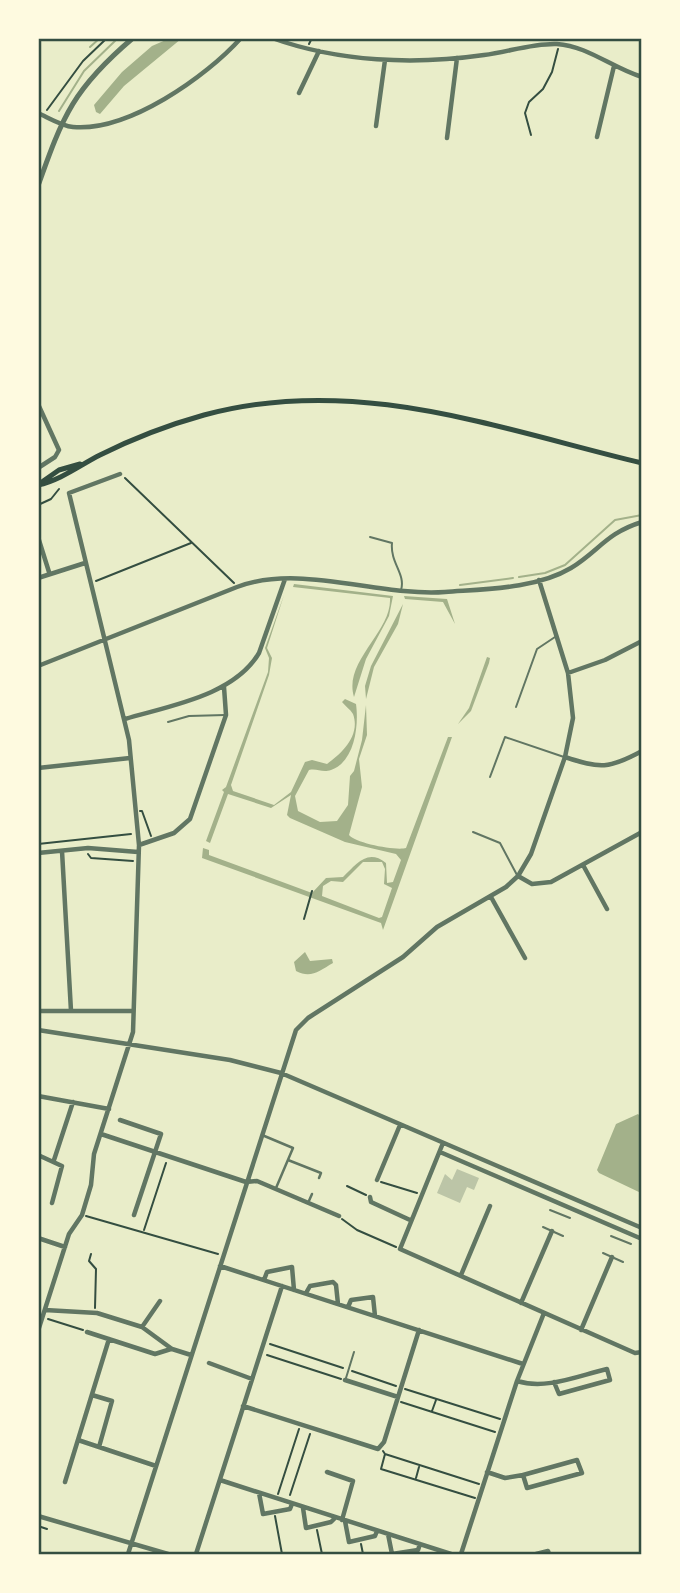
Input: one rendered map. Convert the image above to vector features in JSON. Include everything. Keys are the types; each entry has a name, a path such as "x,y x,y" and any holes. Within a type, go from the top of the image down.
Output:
{"main road":[{"path":"38,485 180,422 254,405 301,400 402,405 642,463"}],"street":[{"path":"38,186 60,122 87,80 133,38"},
{"path":"41,114 82,127 146,108 192,82 241,38"},
{"path":"272,38 319,51 385,60 457,58 559,44 590,52 614,66 642,76"},
{"path":"299,93 319,51"},
{"path":"447,138 457,58"},
{"path":"376,126 385,60"},
{"path":"597,137 614,66"},
{"path":"38,404 58,453 38,468"},
{"path":"38,1331 65,1247 82,1214 101,1134 130,1043 139,845 131,758 125,719 69,493 120,474"},
{"path":"38,666 237,587 264,579 444,592 539,580 573,567 610,535 642,522"},
{"path":"38,537 49,572"},
{"path":"38,578 49,572 85,563"},
{"path":"125,719 223,687 256,658 285,579"},
{"path":"128,1555 293,1035 308,1018 403,957 437,927 491,897 518,876 531,854 565,757 573,718 568,673 539,580"},
{"path":"568,673 606,660 642,641"},
{"path":"139,845 174,833 190,819 226,715 223,687"},
{"path":"565,757 601,767 618,764 642,751"},
{"path":"38,768 131,758"},
{"path":"518,876 532,884 544,884 642,832"},
{"path":"38,853 84,848 138,852"},
{"path":"62,851 71,1011"},
{"path":"583,864 607,909"},
{"path":"491,897 525,958"},
{"path":"38,1011 133,1011"},
{"path":"38,1030 230,1060 281,1073 642,1228"},
{"path":"38,1096 109,1109"},
{"path":"54,1160 74,1102"},
{"path":"120,1120 161,1134 134,1215"},
{"path":"377,1180 400,1125"},
{"path":"101,1134 246,1182 257,1181 339,1216"},
{"path":"262,1135 293,1148 276,1189"},
{"path":"443,1143 400,1249 635,1353 642,1352"},
{"path":"440,1152 642,1239"},
{"path":"38,1155 60,1162 62,1170 52,1203"},
{"path":"288,1160 321,1173 319,1178"},
{"path":"308,1203 312,1194"},
{"path":"370,1197 371,1202 410,1220"},
{"path":"461,1275 490,1206"},
{"path":"522,1303 552,1231"},
{"path":"38,1238 65,1247"},
{"path":"581,1330 612,1257"},
{"path":"220,1266 523,1364"},
{"path":"264,1280 267,1272 292,1267 294,1290"},
{"path":"306,1294 310,1286 333,1282 336,1285 338,1304"},
{"path":"196,1555 282,1286"},
{"path":"348,1307 351,1300 373,1297 375,1316"},
{"path":"142,1327 160,1301"},
{"path":"45,1310 95,1313 142,1327 172,1349 191,1355"},
{"path":"461,1555 517,1381 544,1313"},
{"path":"243,1406 374,1449 381,1447 419,1330"},
{"path":"87,1332 155,1354 172,1349"},
{"path":"65,1482 109,1339"},
{"path":"209,1363 252,1379"},
{"path":"517,1381 535,1387 554,1382 607,1369 610,1380 559,1394 554,1382"},
{"path":"345,1380 398,1399"},
{"path":"92,1395 112,1401 99,1447"},
{"path":"78,1440 156,1466"},
{"path":"487,1472 505,1478 577,1460 582,1473 527,1488 523,1475"},
{"path":"327,1472 353,1481 343,1520 349,1542 375,1536 377,1531"},
{"path":"220,1480 451,1555"},
{"path":"259,1493 263,1514 290,1509 290,1504"},
{"path":"303,1508 306,1528 331,1522 335,1518"},
{"path":"38,1516 168,1555"},
{"path":"388,1534 392,1555 418,1550 420,1545"},
{"path":"536,1555 548,1551 549,1555"}],"lane":[{"path":"370,537 392,544 393,561 402,577 401,590"},
{"path":"516,707 537,649 556,636"},
{"path":"168,722 189,716 226,715"},
{"path":"490,777 505,737 565,757"},
{"path":"473,832 500,843 510,868 518,876"},
{"path":"559,1214 563,1205"},
{"path":"550,1210 570,1218"},
{"path":"543,1227 563,1236"},
{"path":"621,1240 625,1231"},
{"path":"611,1236 631,1244"},
{"path":"603,1253 623,1262"},
{"path":"345,1380 355,1352"}],"path":[{"path":"41,114 83,61 107,38"},
{"path":"531,135 525,113 529,102 543,89 552,72 559,44"},
{"path":"120,474 237,587"},
{"path":"38,505 51,499 59,489"},
{"path":"91,583 193,542"},
{"path":"135,811 142,811 152,840"},
{"path":"38,844 138,834"},
{"path":"84,848 91,858 138,861"},
{"path":"304,919 312,891"},
{"path":"143,1231 168,1156"},
{"path":"377,1180 421,1195"},
{"path":"348,1186 370,1197"},
{"path":"82,1214 223,1255"},
{"path":"339,1216 357,1230 400,1249"},
{"path":"91,1254 89,1261 96,1269 95,1313"},
{"path":"43,1317 87,1332"},
{"path":"270,1344 504,1420"},
{"path":"267,1355 345,1380"},
{"path":"306,1367 309,1357"},
{"path":"398,1399 500,1433"},
{"path":"432,1412 436,1399"},
{"path":"276,1499 300,1425"},
{"path":"290,1504 312,1429"},
{"path":"381,1447 385,1454 483,1486"},
{"path":"385,1454 381,1469 479,1499"},
{"path":"416,1479 419,1465"},
{"path":"274,1512 282,1555"},
{"path":"38,1526 47,1529"},
{"path":"316,1526 322,1555"},
{"path":"360,1540 363,1555"}],"shaded area":[{"path":"168,39 181,39 124,86 100,114 96,112 94,105 122,72 152,46"},
{"path":"294,584 393,596 389,616 366,659 354,697 352,684 355,671 384,623 390,598 293,587"},
{"path":"284,595 267,648 272,658 269,675 231,785 233,791 274,805 291,792 305,762 312,760 327,764 332,760 348,744 354,730 353,714 342,702 345,699 356,704 356,732 350,751 339,766 331,770 309,770 295,796 298,811 320,822 337,821 348,805 350,776 354,771 362,740 366,705 367,735 359,759 362,787 349,835 376,846 406,848 448,737 452,737 383,930 381,923 202,858 203,848 209,850 209,855 312,893 326,878 343,877 357,863 373,857 386,863 387,883 393,882 401,860 396,854 345,842 290,818 287,815 291,795 271,808 228,794 210,843 206,841 224,792 222,790 226,787 268,672 269,658 265,648","holes":["363,862 382,862 385,869 384,884 392,888 382,917 322,896 323,886 331,881 343,882"]},
{"path":"404,596 447,599 455,624 443,602 405,599"},
{"path":"403,604 398,624 374,667 366,699 365,686 371,666"},
{"path":"487,657 490,658 489,663 471,711 458,724 469,708"},
{"path":"305,952 310,961 332,959 333,963 315,973 296,971 294,962"},
{"path":"638,1114 642,1118 641,1193 597,1170 616,1124"}],"building":[{"path":"457,1169 479,1178 474,1190 467,1187 460,1203 437,1193 445,1174 452,1180"}],"waterway":[{"path":"90,47 100,38"},
{"path":"59,111 84,71 118,38"},
{"path":"519,577 545,573 565,565 615,520 642,515"},
{"path":"460,585 513,578"}]}
